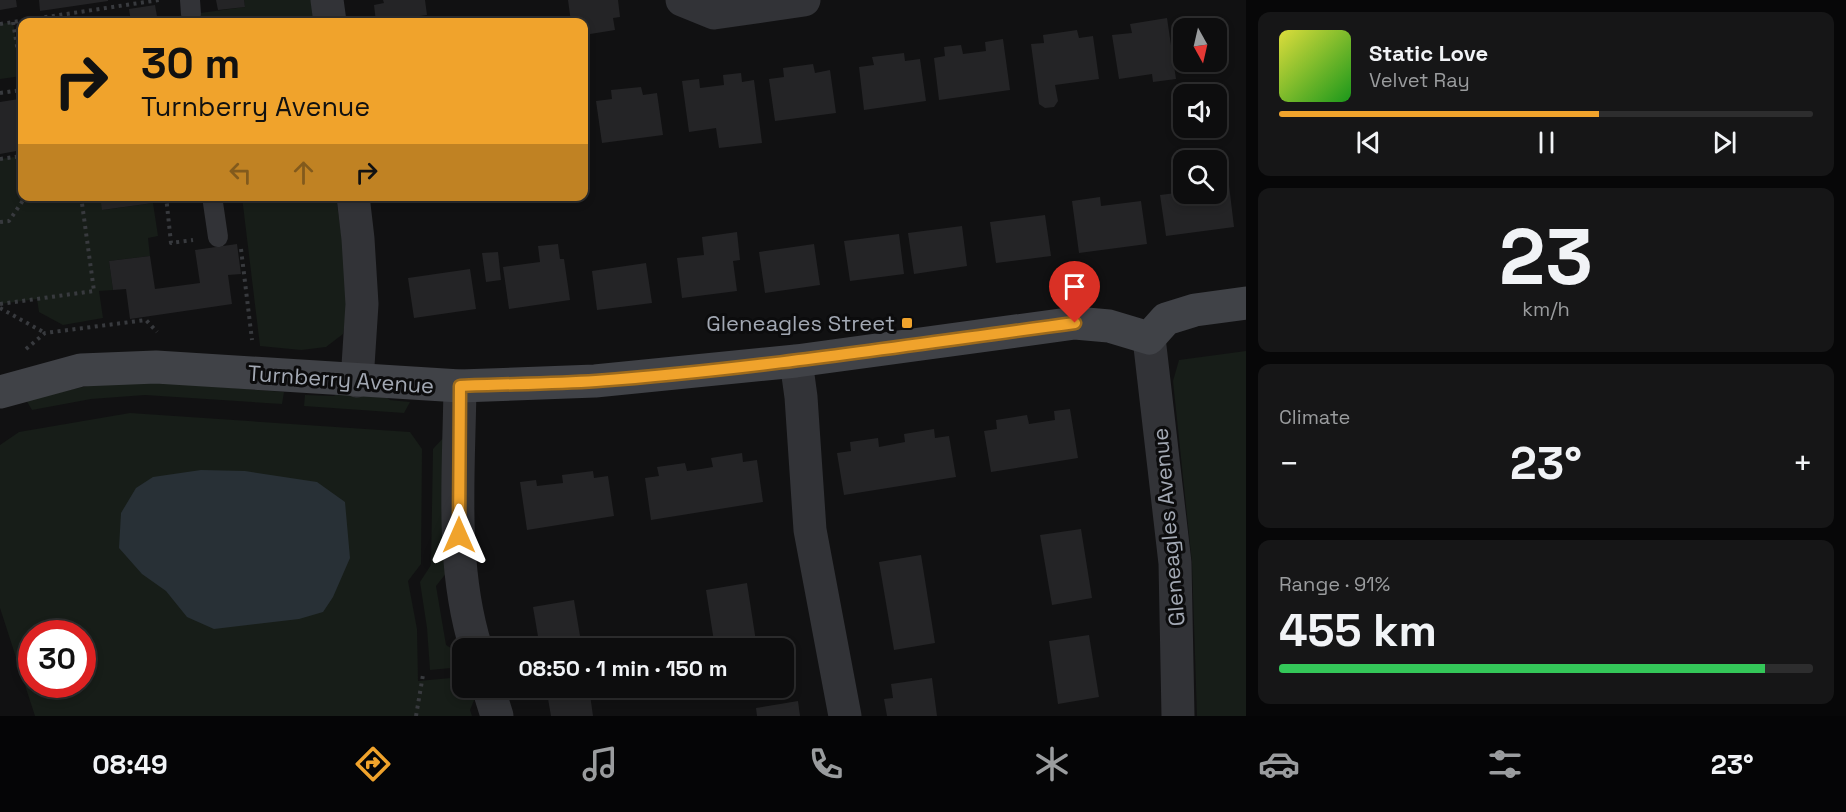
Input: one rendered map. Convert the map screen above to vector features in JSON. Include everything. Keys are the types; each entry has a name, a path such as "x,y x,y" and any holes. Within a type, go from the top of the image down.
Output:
{"street":[{"path":"327,0 329,18"},
{"path":"682,0 714,13 804,0"},
{"path":"354,201 362,304 357,381"},
{"path":"1149,338 1166,319 1195,310 1246,303"},
{"name":"Turnberry Avenue","path":"0,393 81,370 156,367 460,386 595,381 796,361 1075,323 1109,326 1149,338"},
{"name":"Gleneagles Avenue","path":"1149,338 1175,563 1178,716"},
{"path":"796,361 801,397 810,530 845,716"},
{"path":"460,386 458,557 473,638"},
{"path":"491,698 497,716"}],"lane":[{"path":"213,201 218,237"}],"path":[{"path":"40,18 159,0"},
{"path":"0,24 18,21"},
{"path":"13,22 18,47"},
{"path":"0,93 18,91"},
{"path":"0,159 18,157"},
{"path":"0,222 9,221 23,201"},
{"path":"0,306 94,291 82,201"},
{"path":"241,246 256,374"},
{"path":"0,306 45,333"},
{"path":"416,716 423,675"}],"shaded area":[{"path":"244,0 311,0 313,18 163,18 245,7"},
{"path":"13,22 18,48 18,77 0,79 0,24"},
{"path":"18,157 18,201 101,201 103,210 153,203 158,236 148,238 150,256 109,261 113,290 99,291 103,318 63,325 39,312 37,299 0,304 0,159"},
{"path":"242,201 337,201 347,300 343,334 326,347 301,350 260,346"},
{"path":"1246,351 1246,716 1197,716 1192,563 1173,381 1179,360"},
{"path":"144,381 284,392 282,404 145,395 91,399 32,410 26,400 87,386"},
{"path":"349,384 372,386 390,400 410,402 404,413 304,406 305,395 334,396"},
{"path":"130,413 410,432 422,449 421,564 408,581 417,629 418,681 452,678 452,698 475,698 470,710 472,716 35,716 29,698 96,698 96,620 18,620 18,664 0,608 0,445 19,432"},
{"path":"446,435 447,572 436,586 446,645 452,649 452,668 430,670 420,582 431,565 433,449"},
{"path":"201,470 245,471 317,482 345,502 350,558 333,597 323,612 299,619 214,629 187,617 166,591 142,574 119,548 121,513 136,488 153,477"}],"building":[{"path":"0,0 16,0 17,7 0,10"},
{"path":"39,0 108,0 108,1 40,11"},
{"path":"216,0 244,0 245,7 218,10"},
{"path":"383,0 425,0 427,15 376,18 374,5 384,3"},
{"path":"568,0 618,0 620,17 613,18 615,30 588,34 588,18 570,18"},
{"path":"155,5 157,18 130,18 129,9"},
{"path":"1167,18 1173,72 1175,72 1176,79 1153,82 1152,74 1119,79 1112,35 1132,33 1130,24"},
{"path":"1077,30 1079,38 1093,36 1099,79 1055,85 1058,101 1054,107 1045,108 1039,104 1031,44 1044,43 1043,35"},
{"path":"1003,39 1010,90 939,100 934,58 945,56 944,47 961,45 963,54 986,51 985,42"},
{"path":"904,53 905,61 920,59 926,101 864,110 859,67 874,65 872,57"},
{"path":"813,64 815,73 830,70 836,113 775,121 769,79 784,77 783,68"},
{"path":"741,73 742,82 754,80 762,143 719,148 716,128 689,132 682,81 699,79 700,88 724,85 723,75"},
{"path":"641,87 643,95 657,93 663,135 602,143 596,101 612,99 611,90"},
{"path":"18,99 18,151 0,154 0,102"},
{"path":"1227,185 1229,185 1234,227 1166,236 1160,195 1173,193 1173,204 1227,204"},
{"path":"1100,197 1101,206 1141,201 1147,244 1079,253 1072,201"},
{"path":"101,201 153,201 153,203 102,210"},
{"path":"1045,215 1051,256 996,263 990,222"},
{"path":"962,226 967,266 914,274 908,233"},
{"path":"737,232 740,260 733,261 737,291 682,298 677,258 704,255 702,237"},
{"path":"899,234 904,274 850,281 844,241"},
{"path":"237,244 241,274 228,275 232,304 130,319 126,289 113,290 109,261 150,256 155,289 200,283 195,250"},
{"path":"558,244 560,259 564,259 570,300 509,309 503,267 540,262 538,246"},
{"path":"814,244 820,285 765,293 759,252"},
{"path":"498,252 501,280 486,282 482,253"},
{"path":"646,263 652,303 597,310 592,271"},
{"path":"470,269 476,309 414,318 408,278"},
{"path":"1070,409 1078,458 991,472 984,431 997,429 996,420 1027,415 1029,424 1055,420 1054,411"},
{"path":"934,429 935,438 949,436 956,477 844,495 837,453 851,451 850,442 878,438 879,447 905,442 904,434"},
{"path":"742,453 743,462 757,460 763,502 651,520 645,478 659,476 657,467 685,463 687,471 701,469 713,467 711,458"},
{"path":"593,471 594,478 608,476 614,516 527,530 520,482 536,480 537,486 563,483 562,475"},
{"path":"1081,529 1092,598 1052,605 1040,535"},
{"path":"921,555 935,643 894,650 879,562"},
{"path":"747,583 755,638 713,638 706,590"},
{"path":"574,600 580,638 538,638 533,607"},
{"path":"1089,635 1099,697 1058,704 1049,641"},
{"path":"932,678 937,716 887,716 884,699 893,698 891,684"},
{"path":"548,698 591,698 593,716 551,716"},
{"path":"798,701 800,716 757,716 756,708"}],"place":[{"name":"Gleneagles Street","path":"907,323"}],"route":[{"path":"459,535 460,386 595,381 796,361 1075,323"}]}
